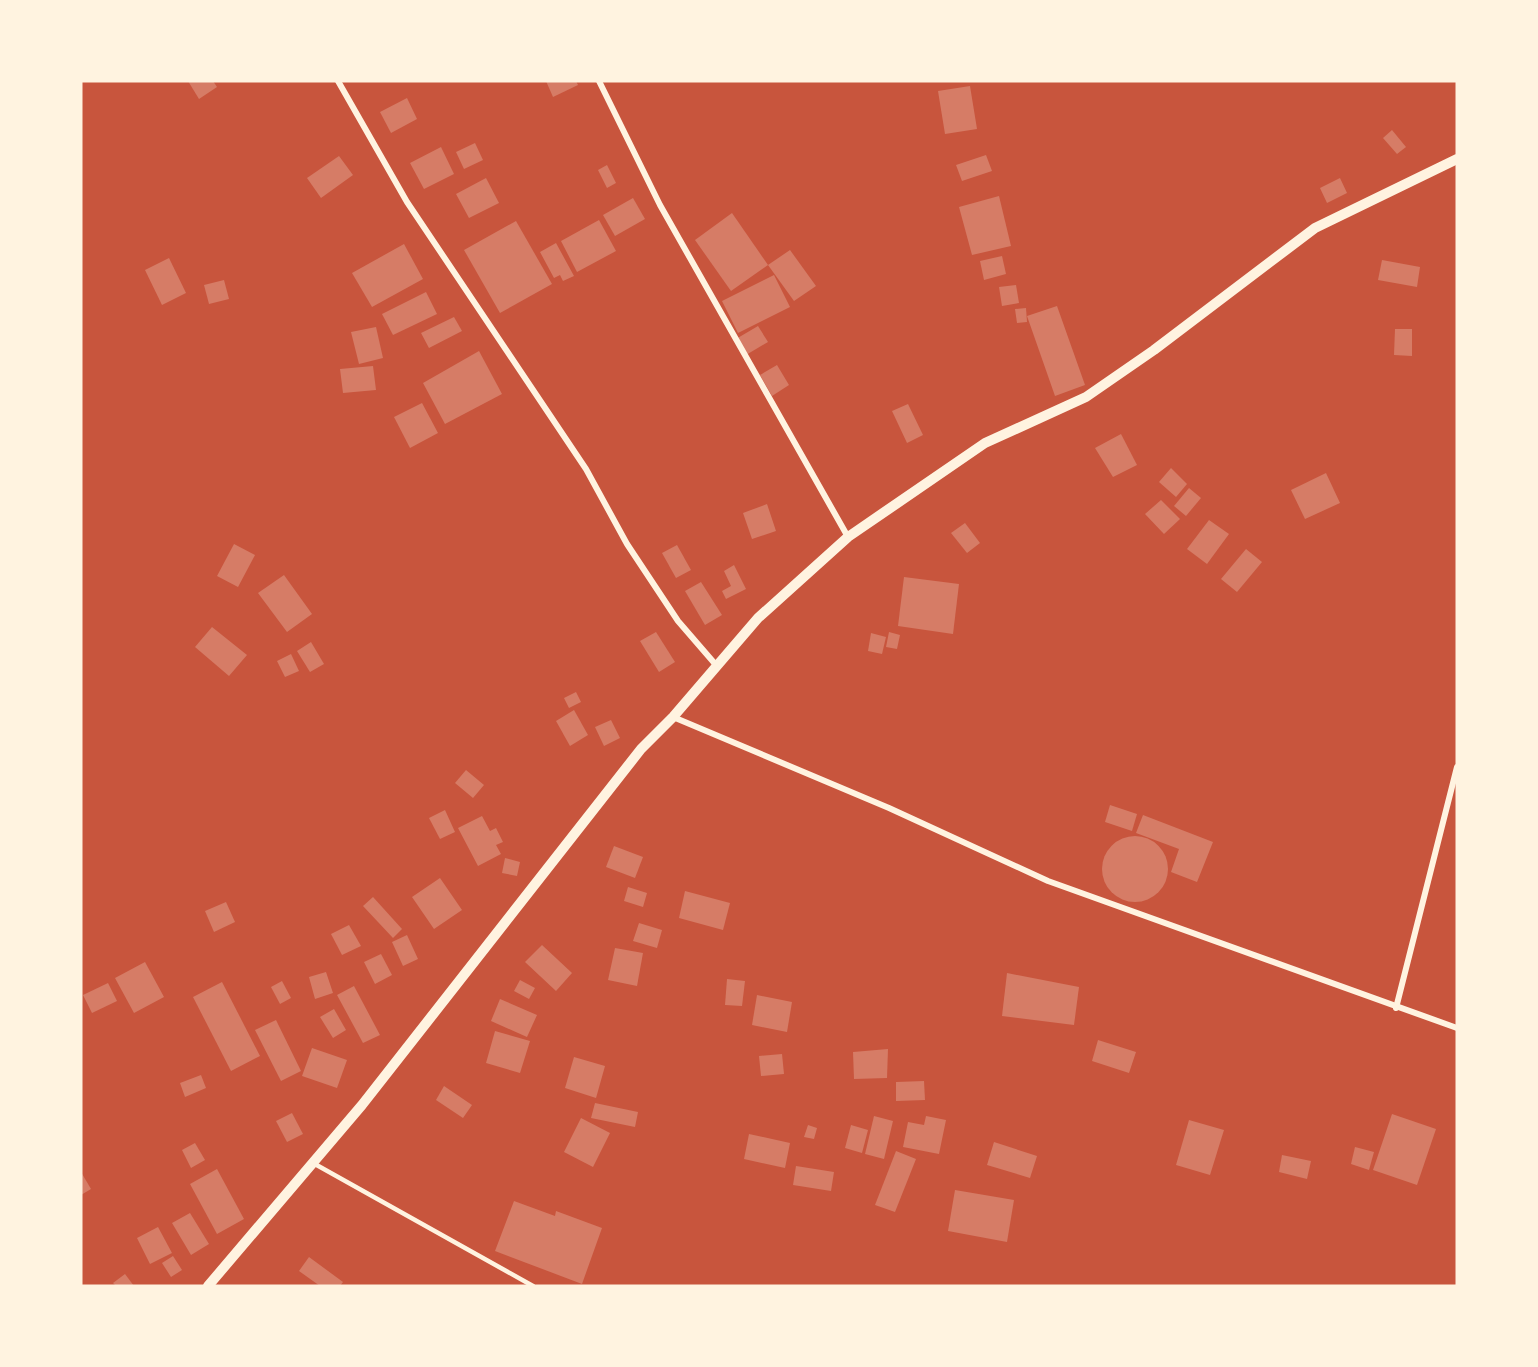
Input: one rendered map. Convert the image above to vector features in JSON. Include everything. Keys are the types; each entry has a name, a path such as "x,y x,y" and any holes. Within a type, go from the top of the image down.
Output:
{"street":[{"path":"338,81 407,202 586,469 627,544 678,621 716,665"},
{"path":"599,81 660,205 849,537"},
{"path":"208,1286 362,1105 641,749 673,717 758,618 849,537 985,443 1086,397 1155,350 1314,228 1457,159"},
{"path":"673,717 889,808 1048,881 1396,1008 1457,1028"},
{"path":"1396,1008 1457,767"}],"lane":[{"path":"313,1162 533,1286"}],"building":[{"path":"188,81 213,81 217,87 199,99"},
{"path":"546,81 576,81 578,85 553,97"},
{"path":"970,86 977,129 945,134 938,91"},
{"path":"407,98 417,119 391,133 380,112"},
{"path":"1392,130 1406,147 1397,154 1383,138"},
{"path":"475,143 483,160 464,169 456,152"},
{"path":"441,147 454,174 424,189 410,163"},
{"path":"986,155 992,171 962,181 956,165"},
{"path":"339,156 353,175 321,198 307,178"},
{"path":"607,165 616,183 607,188 598,170"},
{"path":"486,178 499,203 469,218 456,194"},
{"path":"1340,178 1347,193 1327,203 1320,188"},
{"path":"999,196 1011,246 972,255 959,207"},
{"path":"633,198 645,219 615,236 603,215"},
{"path":"732,213 768,265 731,291 695,240"},
{"path":"599,220 616,251 577,272 561,241"},
{"path":"516,221 552,284 500,313 464,250"},
{"path":"556,243 574,276 563,281 560,275 554,278 540,252"},
{"path":"404,244 423,279 372,307 352,273"},
{"path":"790,250 816,286 794,301 768,265"},
{"path":"1002,256 1006,274 984,280 980,261"},
{"path":"169,258 186,293 162,305 145,270"},
{"path":"1382,260 1420,267 1417,287 1378,280"},
{"path":"774,275 790,307 738,333 722,301"},
{"path":"224,280 229,299 209,304 204,285"},
{"path":"1016,285 1019,303 1002,306 999,287"},
{"path":"426,292 437,314 393,335 382,314"},
{"path":"1057,306 1085,385 1055,396 1027,316"},
{"path":"1026,308 1027,322 1017,323 1015,309"},
{"path":"454,317 462,331 429,348 421,333"},
{"path":"758,326 768,342 746,355 736,339"},
{"path":"376,327 383,358 359,364 351,332"},
{"path":"1395,329 1412,329 1412,356 1394,355"},
{"path":"479,351 502,394 445,424 423,383"},
{"path":"777,365 789,385 772,396 760,375"},
{"path":"373,366 376,390 343,393 340,369"},
{"path":"422,403 438,433 410,448 394,417"},
{"path":"908,404 923,435 907,443 892,411"},
{"path":"1121,434 1137,465 1113,477 1095,448"},
{"path":"1171,468 1187,484 1176,497 1159,482"},
{"path":"1326,473 1340,503 1305,519 1291,490"},
{"path":"1189,488 1201,498 1186,516 1174,506"},
{"path":"1161,500 1180,519 1164,534 1145,514"},
{"path":"767,504 776,531 752,539 743,513"},
{"path":"1209,520 1229,534 1207,564 1187,549"},
{"path":"965,523 980,543 967,553 951,533"},
{"path":"234,544 255,555 238,587 217,576"},
{"path":"677,545 691,570 676,578 662,553"},
{"path":"1246,549 1262,562 1237,592 1221,579"},
{"path":"734,565 746,589 726,599 722,591 731,586 724,571"},
{"path":"284,575 312,614 287,632 258,593"},
{"path":"904,577 959,584 953,634 898,626"},
{"path":"701,582 722,615 705,625 685,591"},
{"path":"212,627 247,655 229,676 195,647"},
{"path":"656,632 675,662 659,672 640,641"},
{"path":"889,632 900,635 897,649 886,647"},
{"path":"871,633 886,637 882,654 868,651"},
{"path":"311,642 324,664 310,672 297,651"},
{"path":"291,654 299,671 285,677 277,661"},
{"path":"576,692 581,702 569,708 564,698"},
{"path":"574,710 588,735 570,746 556,721"},
{"path":"611,720 620,738 604,746 595,727"},
{"path":"466,770 484,785 473,798 455,783"},
{"path":"1110,805 1137,814 1132,831 1105,822"},
{"path":"445,810 455,832 440,839 429,818"},
{"path":"1143,815 1213,842 1197,882 1171,872 1179,849 1136,833"},
{"path":"482,816 490,831 496,828 503,842 496,845 501,854 478,866 458,828"},
{"path":"1135,836 1148,839 1158,846 1165,856 1168,869 1165,882 1158,892 1148,899 1135,902 1122,899 1112,892 1105,882 1102,869 1105,856 1112,846 1122,839"},
{"path":"614,846 643,857 635,878 606,867"},
{"path":"505,858 520,862 517,876 502,873"},
{"path":"440,878 462,910 434,929 412,897"},
{"path":"628,887 647,893 643,907 624,901"},
{"path":"685,891 730,903 723,930 679,918"},
{"path":"373,897 402,929 393,938 363,906"},
{"path":"226,902 235,922 214,932 205,911"},
{"path":"639,923 662,930 657,948 633,941"},
{"path":"349,925 361,946 342,955 331,934"},
{"path":"407,935 418,959 403,966 392,942"},
{"path":"542,945 572,973 556,991 525,962"},
{"path":"615,948 643,953 637,986 608,980"},
{"path":"381,954 392,975 375,984 364,962"},
{"path":"145,962 164,997 134,1013 115,978"},
{"path":"326,972 333,993 315,999 309,977"},
{"path":"1007,973 1079,987 1074,1025 1002,1016"},
{"path":"727,979 745,981 742,1006 725,1005"},
{"path":"520,980 535,988 529,999 514,991"},
{"path":"282,981 291,998 280,1004 271,987"},
{"path":"222,982 260,1056 231,1071 193,997"},
{"path":"108,983 117,1001 92,1013 83,995"},
{"path":"354,986 380,1035 363,1043 337,995"},
{"path":"757,995 792,1002 787,1032 752,1025"},
{"path":"500,999 537,1015 527,1037 491,1021"},
{"path":"334,1009 346,1030 333,1038 320,1017"},
{"path":"276,1020 301,1071 281,1081 255,1030"},
{"path":"495,1031 530,1041 520,1073 486,1063"},
{"path":"1098,1040 1136,1052 1129,1073 1092,1061"},
{"path":"312,1048 347,1060 337,1088 302,1076"},
{"path":"888,1049 887,1078 854,1079 853,1052"},
{"path":"782,1054 784,1074 761,1076 759,1056"},
{"path":"574,1057 605,1066 596,1098 565,1088"},
{"path":"201,1075 206,1088 185,1097 180,1083"},
{"path":"924,1081 925,1100 896,1101 896,1082"},
{"path":"444,1086 472,1105 463,1118 436,1100"},
{"path":"595,1103 638,1112 635,1127 591,1118"},
{"path":"292,1113 303,1134 287,1142 276,1121"},
{"path":"1392,1114 1436,1129 1417,1185 1373,1170"},
{"path":"874,1116 893,1121 884,1159 865,1154"},
{"path":"926,1116 946,1120 939,1154 903,1147 908,1122 924,1125"},
{"path":"581,1118 610,1133 593,1167 564,1152"},
{"path":"1189,1120 1224,1130 1210,1175 1176,1165"},
{"path":"808,1125 817,1128 814,1139 804,1137"},
{"path":"851,1125 868,1130 862,1153 845,1148"},
{"path":"749,1134 790,1143 785,1168 744,1159"},
{"path":"994,1142 1037,1156 1030,1178 987,1165"},
{"path":"195,1143 205,1160 191,1168 182,1150"},
{"path":"1355,1147 1374,1152 1369,1170 1351,1164"},
{"path":"896,1151 916,1159 895,1212 875,1205"},
{"path":"1282,1155 1311,1161 1307,1179 1279,1172"},
{"path":"796,1166 834,1172 831,1191 793,1185"},
{"path":"217,1169 244,1219 217,1234 190,1184"},
{"path":"81,1172 91,1189 81,1195"},
{"path":"955,1190 1014,1200 1007,1242 948,1231"},
{"path":"514,1201 555,1216 556,1211 602,1228 582,1284 495,1251"},
{"path":"190,1213 209,1244 191,1255 172,1223"},
{"path":"158,1227 172,1253 150,1264 137,1238"},
{"path":"173,1256 182,1270 171,1277 162,1263"},
{"path":"309,1257 343,1282 340,1286 320,1286 299,1271"},
{"path":"125,1274 134,1286 116,1286 113,1283"}]}
